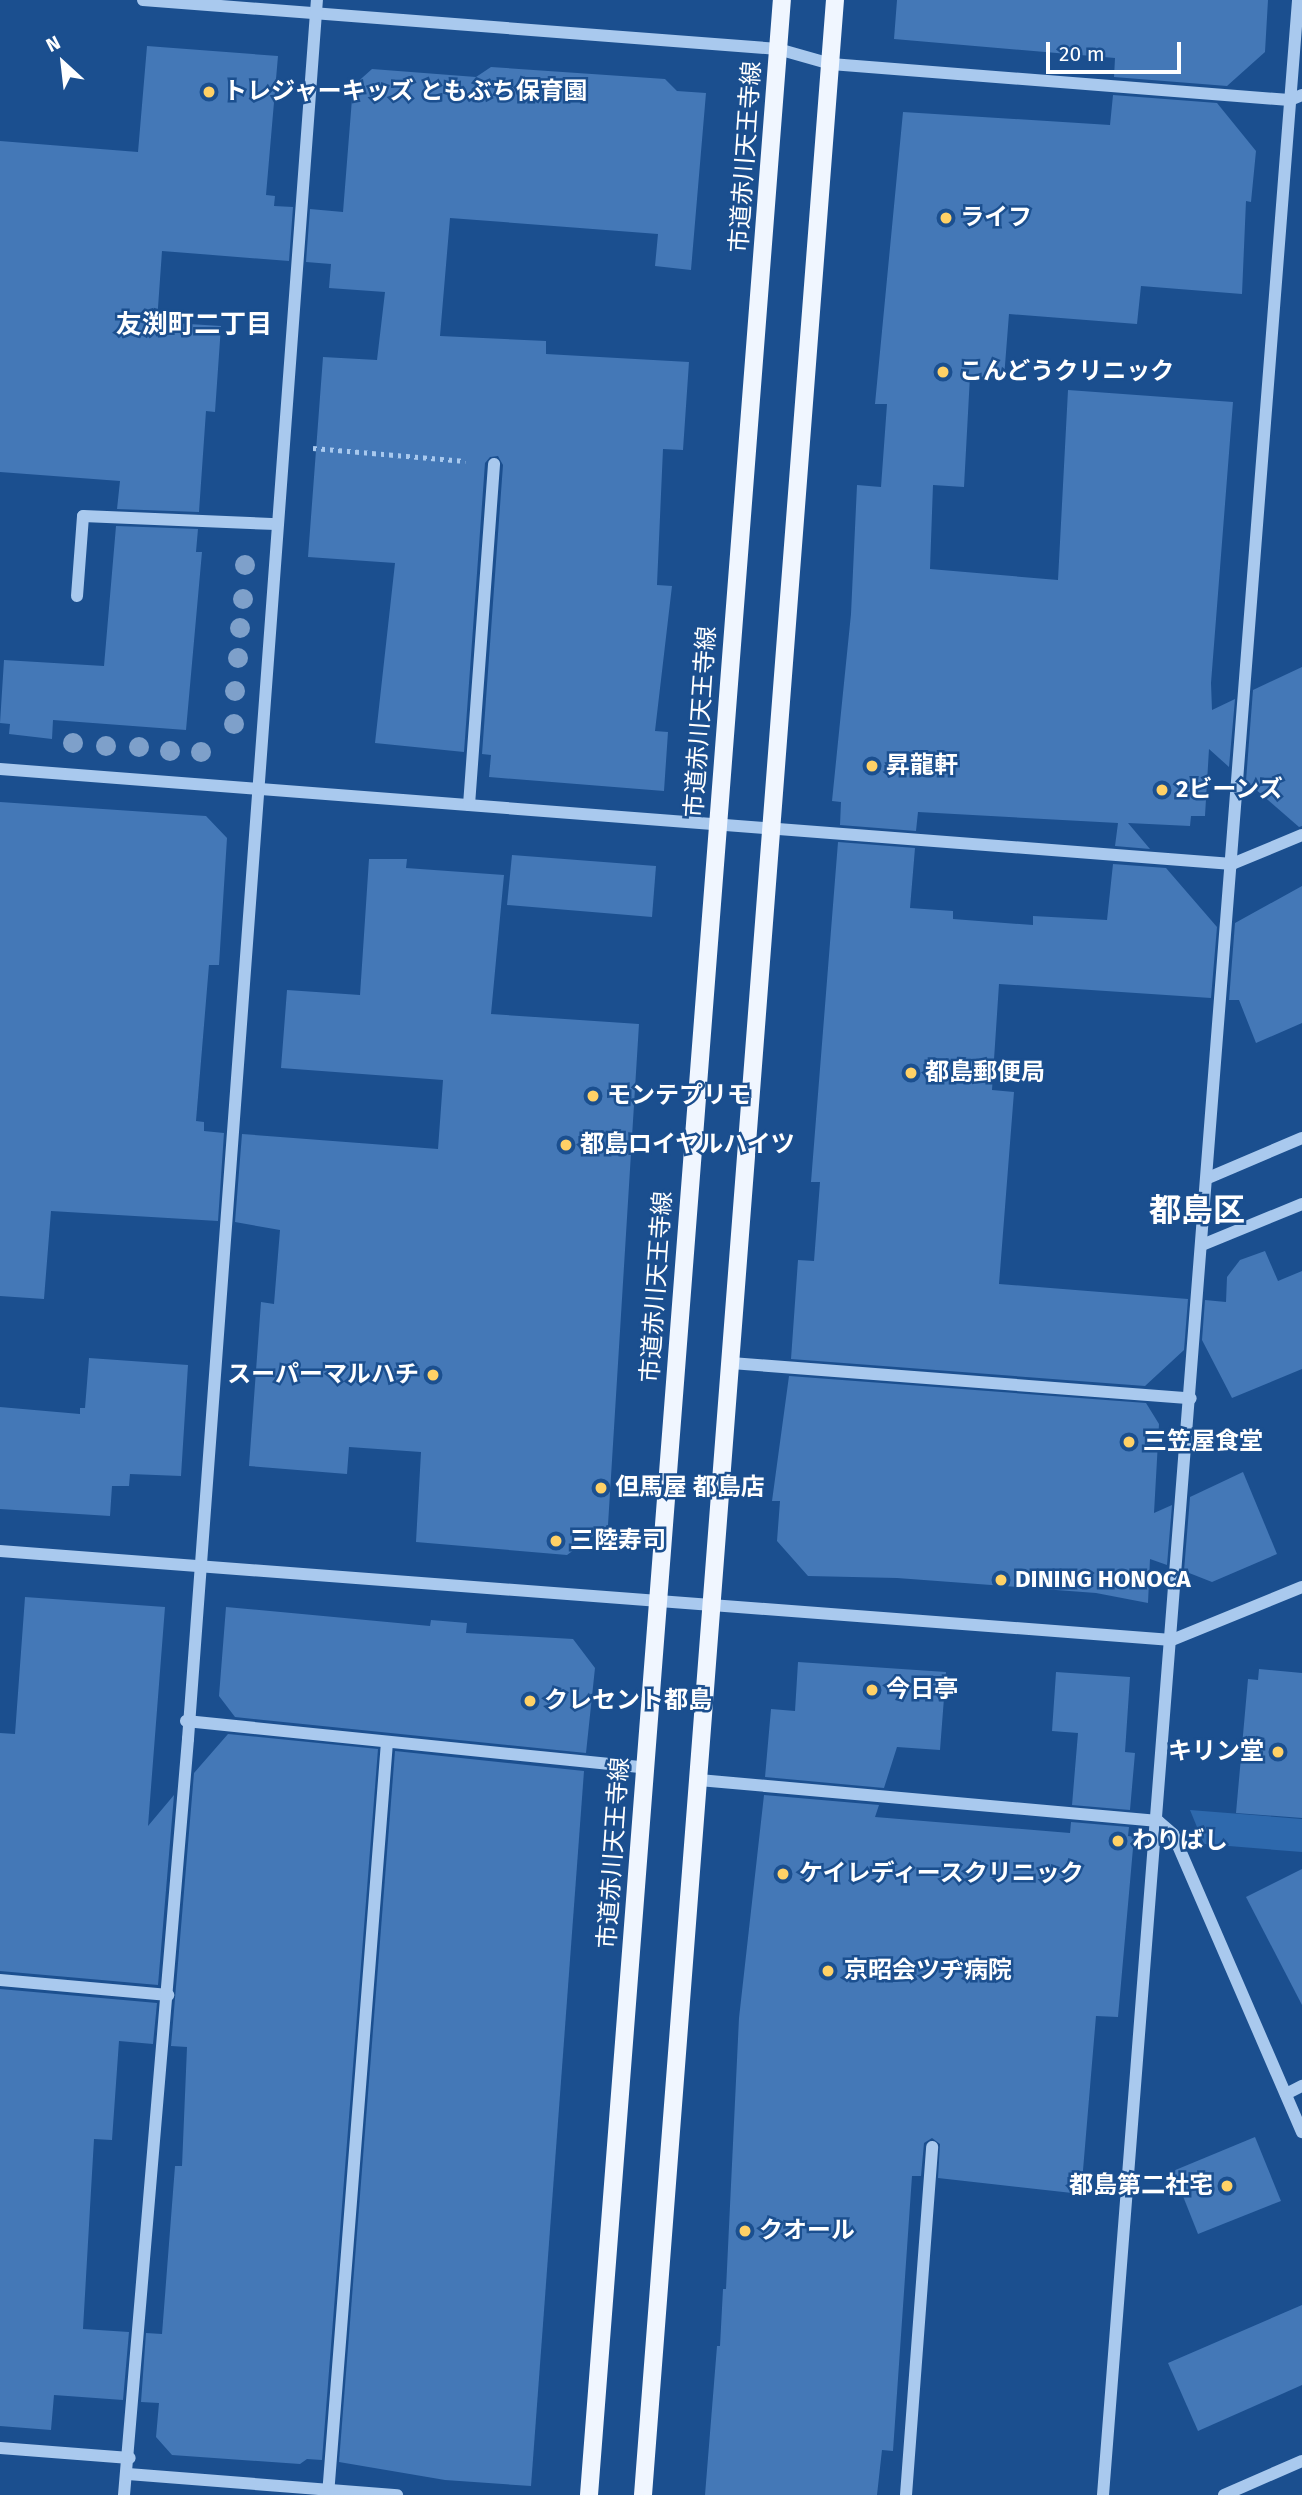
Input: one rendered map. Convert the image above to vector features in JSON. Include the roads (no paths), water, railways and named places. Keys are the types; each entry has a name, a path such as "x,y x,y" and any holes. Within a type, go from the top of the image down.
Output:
{"main road":[{"name":"市道赤川天王寺線","path":"589,2495 782,0"},
{"path":"643,2495 835,0"}],"street":[{"path":"143,0 317,6 778,50 831,64 1296,97"},
{"path":"1103,2495 1147,1909 1158,1821 1232,864 1296,97 1298,0"},
{"path":"124,2495 130,2458 168,1995 186,1721 317,6"},
{"path":"469,805 494,464"},
{"path":"77,596 83,516 278,524"},
{"path":"0,769 1232,864 1302,835"},
{"path":"1208,1178 1302,1139"},
{"path":"1202,1245 1302,1204"},
{"path":"732,1363 1191,1398"},
{"path":"0,1551 1172,1640 1302,1587"},
{"path":"186,1721 645,1768"},
{"path":"328,2492 387,1742"},
{"path":"699,1780 1158,1821 1173,1834 1302,2132"},
{"path":"0,1980 168,1995"},
{"path":"1286,2094 1302,2085"},
{"path":"906,2495 932,2147"},
{"path":"0,2448 130,2458"},
{"path":"1224,2495 1302,2461"},
{"path":"128,2474 328,2492 397,2495"}],"place":[{"name":"トレジャーキッズ ともぶち保育園","path":"209,92"},
{"name":"ライフ","path":"946,218"},
{"name":"こんどうクリニック","path":"943,372"},
{"name":"昇龍軒","path":"872,766"},
{"name":"2ビーンズ","path":"1162,790"},
{"name":"都島郵便局","path":"911,1073"},
{"name":"モンテプリモ","path":"593,1096"},
{"name":"都島ロイヤルハイツ","path":"566,1145"},
{"name":"スーパーマルハチ","path":"433,1375"},
{"name":"三笠屋食堂","path":"1129,1442"},
{"name":"但馬屋 都島店","path":"601,1488"},
{"name":"三陸寿司","path":"556,1541"},
{"name":"DINING HONOCA","path":"1001,1580"},
{"name":"今日亭","path":"872,1690"},
{"name":"クレセント都島","path":"530,1701"},
{"name":"キリン堂","path":"1278,1752"},
{"name":"わりばし","path":"1118,1841"},
{"name":"ケイレディースクリニック","path":"783,1874"},
{"name":"京昭会ツヂ病院","path":"828,1971"},
{"name":"都島第二社宅","path":"1227,2186"},
{"name":"クオール","path":"745,2231"}],"district":[{"name":"友渕町二丁目","path":"194,325"},
{"name":"都島区","path":"1197,1210"}]}
